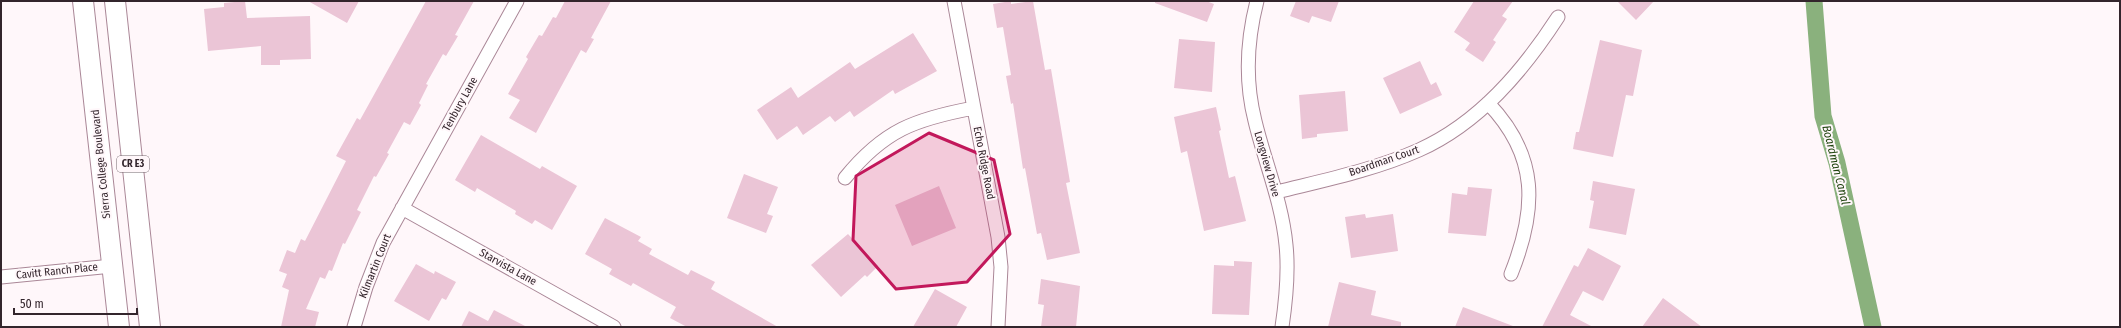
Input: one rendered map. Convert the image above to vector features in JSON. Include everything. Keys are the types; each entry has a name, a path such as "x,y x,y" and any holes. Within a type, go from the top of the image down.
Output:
{"main road":[{"name":"Sierra College Boulevard","path":"83,1 119,327"},
{"name":"CR E3","path":"115,1 150,327"}],"street":[{"name":"Tenbury Lane","path":"402,208 517,1"},
{"name":"Echo Ridge Road","path":"954,1 1000,260 1001,297 998,327"},
{"name":"Longview Drive","path":"1257,1 1249,43 1251,98 1255,121 1277,192 1286,245 1286,295 1282,327"},
{"name":"Boardman Court","path":"1277,192 1368,168 1421,149 1446,135 1488,103 1526,64 1558,17"},
{"path":"1488,103 1510,127 1518,144 1529,190 1529,213 1526,233 1511,274"},
{"path":"845,178 871,149 899,130 929,118 974,108"},
{"name":"Kilmartin Court","path":"354,327 375,263 402,208"},
{"name":"Starvista Lane","path":"402,208 614,327"},
{"name":"Cavitt Ranch Place","path":"1,277 112,266"}],"highlighted area":[{"path":"929,133 994,160 1010,234 967,282 896,289 853,240 856,176"}],"building":[{"path":"245,1 247,18 310,16 311,59 280,60 280,65 261,65 261,46 208,51 204,9 224,7 224,3"},
{"path":"308,1 359,1 347,23"},
{"path":"426,1 474,1 455,35 458,36 446,56 443,54 426,84 428,85 419,103 421,105 410,125 404,122 387,153 389,154 376,177 374,176 357,210 361,212 345,244 343,243 332,271 329,270 325,279 320,277 306,309 319,312 315,327 281,327 289,290 282,287 287,274 279,271 287,250 295,253 301,239 305,241 346,161 336,156 357,118 360,120"},
{"path":"565,1 611,1 591,38 594,39 586,53 581,50 536,133 509,118 520,100 508,94 528,59 526,57 539,35 542,36 553,17 556,18"},
{"path":"1011,1 1011,4 1033,1 1045,70 1051,69 1070,182 1066,183 1080,253 1047,260 1041,233 1037,234 1025,168 1023,169 1013,103 1011,104 1006,76 1011,75 1003,27 997,28 993,4"},
{"path":"1155,1 1206,1 1214,4 1207,22 1155,3"},
{"path":"1296,1 1339,1 1331,22 1312,16 1309,23 1290,16"},
{"path":"1474,1 1513,1 1502,16 1507,19 1493,40 1496,42 1483,62 1465,50 1470,43 1454,32"},
{"path":"1617,1 1654,1 1636,20"},
{"path":"913,33 937,71 895,94 893,90 854,117 850,111 835,122 830,116 803,135 797,126 777,140 757,110 791,87 798,98 850,62 855,69"},
{"path":"1179,39 1215,42 1212,92 1174,88"},
{"path":"1600,40 1642,50 1633,96 1626,95 1613,157 1573,149 1576,132 1579,132"},
{"path":"1420,61 1431,85 1436,82 1442,95 1400,114 1383,78"},
{"path":"1345,91 1348,131 1317,134 1317,137 1302,139 1299,95"},
{"path":"1216,107 1221,130 1219,131 1229,178 1235,176 1246,221 1204,231 1187,151 1181,153 1174,117"},
{"path":"481,135 540,169 542,166 577,186 552,230 535,220 532,224 515,214 516,211 477,188 475,192 455,180"},
{"path":"744,174 778,187 767,214 773,216 766,233 727,218"},
{"path":"1593,181 1635,189 1626,235 1589,228 1594,201 1590,200"},
{"path":"939,186 956,228 912,246 895,205"},
{"path":"1468,187 1492,189 1486,236 1448,233 1452,193 1467,195"},
{"path":"1365,214 1366,218 1393,214 1398,251 1351,258 1345,217"},
{"path":"605,218 641,237 638,241 652,249 649,254 688,275 691,270 715,282 711,289 778,327 687,327 670,318 676,307 633,283 631,286 609,274 612,269 585,254"},
{"path":"848,234 878,266 867,277 865,275 841,297 811,265"},
{"path":"1588,248 1621,266 1603,301 1583,291 1570,315 1593,327 1542,327 1574,265 1578,267"},
{"path":"1234,261 1252,262 1249,315 1212,314 1214,265 1234,266"},
{"path":"416,264 434,274 435,271 456,282 446,300 442,298 429,321 394,301"},
{"path":"1041,279 1080,286 1076,327 1041,327 1044,305 1038,304"},
{"path":"1339,282 1376,291 1371,315 1401,322 1401,327 1328,327"},
{"path":"935,289 967,307 956,327 913,327"},
{"path":"1663,298 1702,327 1642,327"},
{"path":"1463,307 1513,326 1513,327 1455,327"},
{"path":"494,310 527,327 461,327 469,311 488,321"}],"waterway":[{"name":"Boardman Canal","path":"1814,1 1823,116 1837,163 1873,327"}]}
